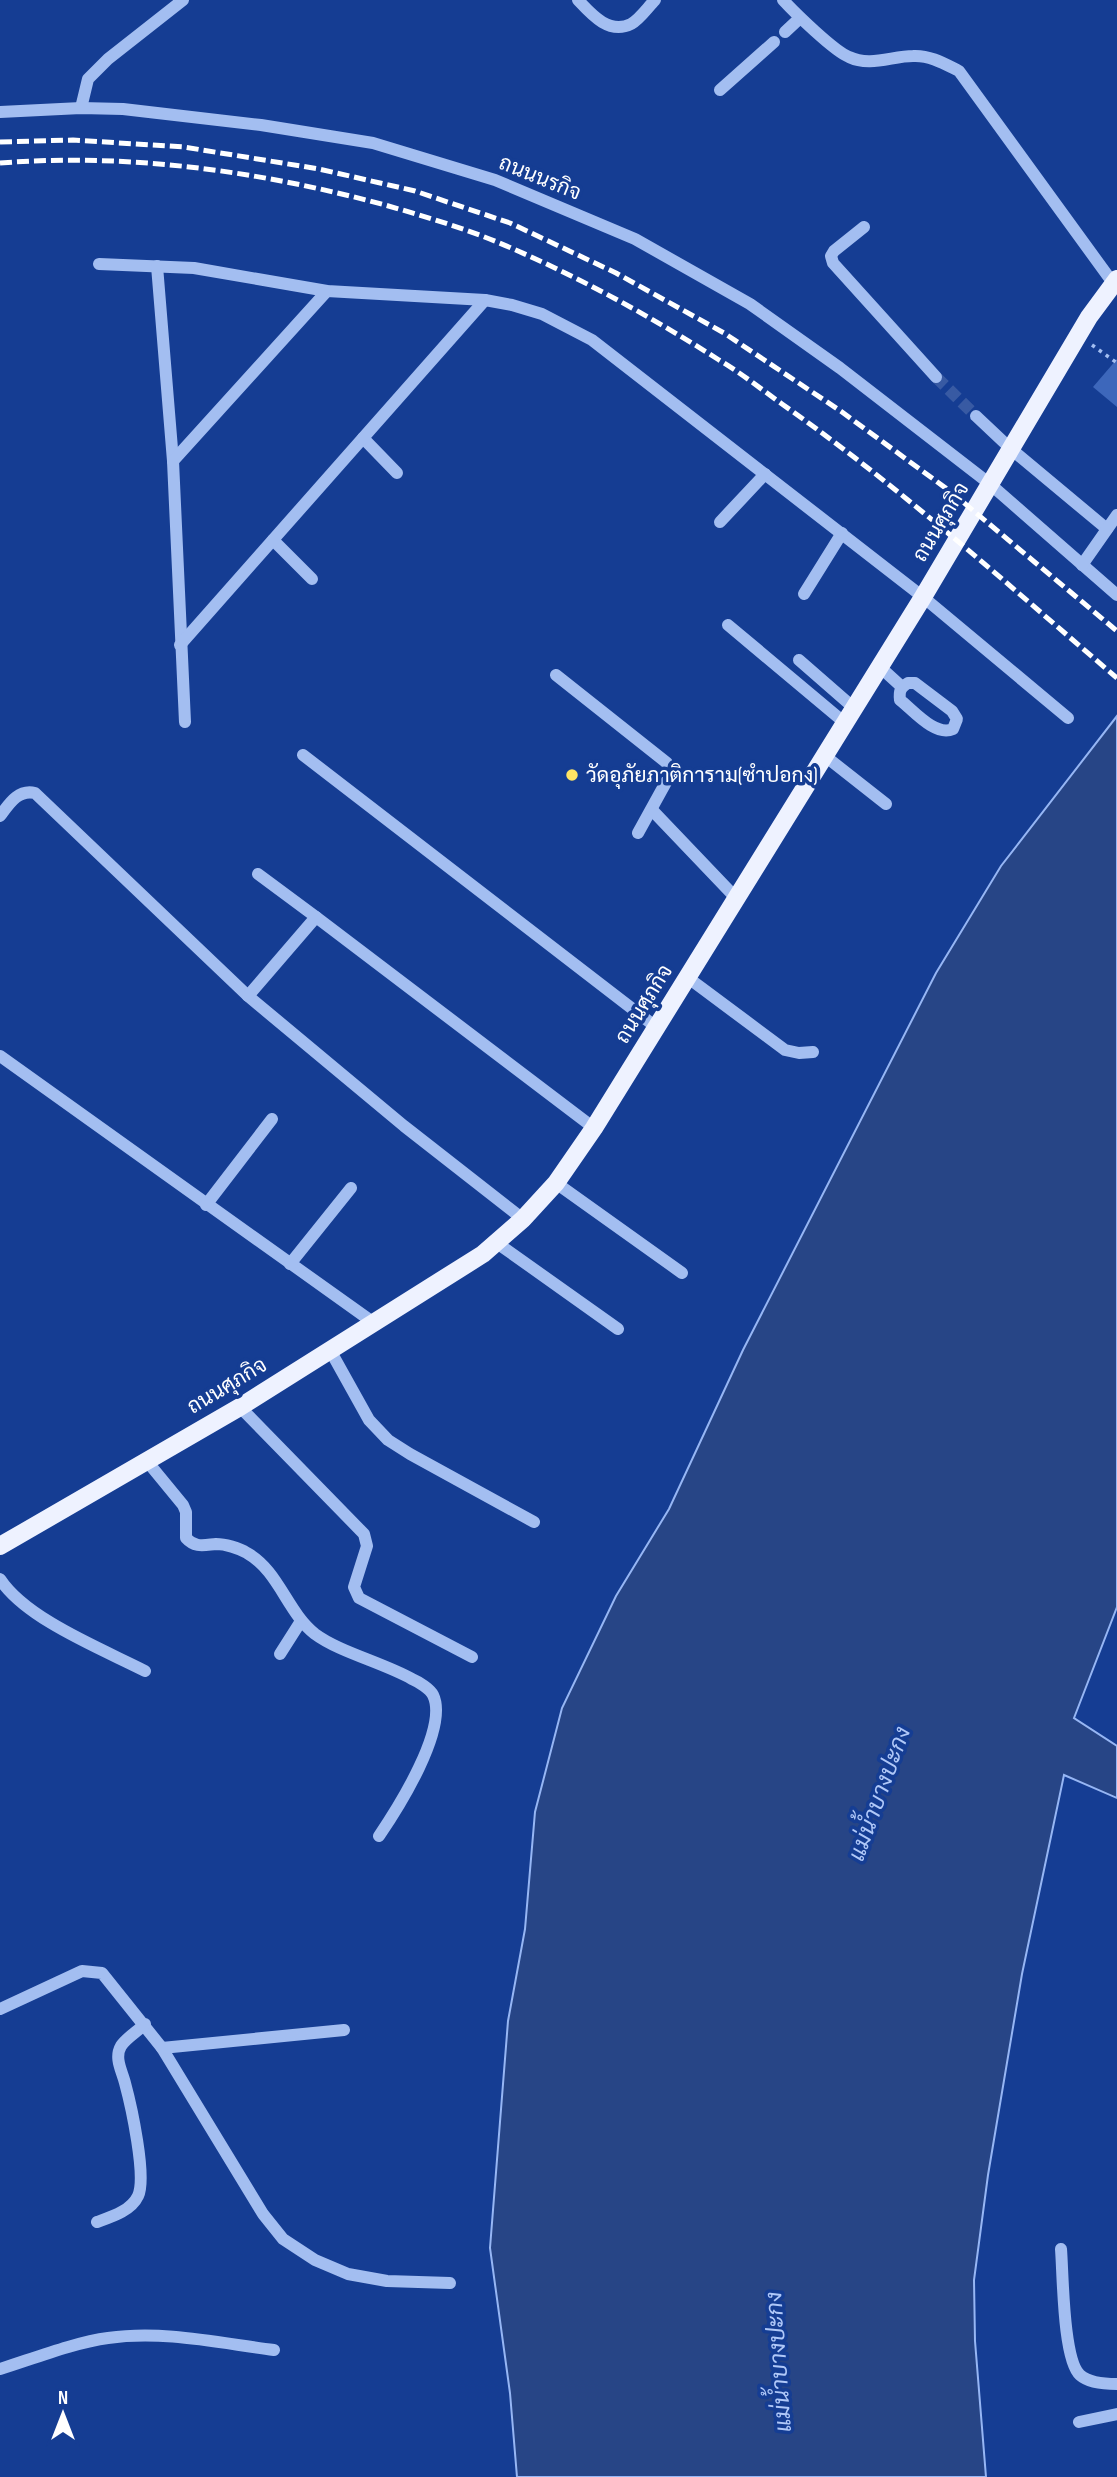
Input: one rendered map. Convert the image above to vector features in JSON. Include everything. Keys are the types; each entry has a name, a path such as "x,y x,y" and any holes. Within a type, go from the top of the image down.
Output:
{"main road":[{"name":"ถนนศุภกิจ","path":"0,1546 240,1407 498,1243 556,1182 594,1128 825,756 1079,335 1115,281"}],"street":[{"path":"81,108 88,79 108,59 183,0"},
{"path":"578,0 595,19 611,26 630,24 656,0"},
{"path":"783,0 800,18 848,57 875,62 915,55 937,59 959,72 1115,281"},
{"path":"785,32 800,18"},
{"path":"720,90 774,41"},
{"name":"ถนนนรกิจ","path":"0,112 81,108 179,114 373,143 508,185 635,239 750,304 840,368 990,484 1117,595"},
{"path":"864,227 834,251 831,256 833,263 936,377"},
{"path":"99,264 157,266 240,274 327,290 485,300 542,314 592,340 923,597 1068,718"},
{"path":"157,266 173,461 185,722"},
{"path":"173,461 327,290"},
{"path":"180,645 485,300"},
{"path":"976,416 1011,449 1107,529"},
{"path":"363,438 397,473"},
{"path":"720,522 765,474"},
{"path":"1082,565 1117,515"},
{"path":"804,594 842,533"},
{"path":"272,540 312,579"},
{"path":"729,625 850,715"},
{"path":"799,660 850,715"},
{"path":"880,667 902,687"},
{"path":"556,675 667,763 670,775 638,833"},
{"path":"915,683 952,711 957,719 953,729 947,732 937,730 900,700 899,692 902,687 915,683"},
{"path":"303,755 656,1027"},
{"path":"825,756 886,804"},
{"path":"0,816 15,797 28,791 35,793 248,996 414,1134 523,1219"},
{"path":"652,810 736,898"},
{"path":"258,874 594,1128"},
{"path":"248,996 316,917"},
{"path":"687,977 785,1050 813,1052"},
{"path":"0,1056 374,1323"},
{"path":"206,1205 271,1119"},
{"path":"556,1182 682,1273"},
{"path":"290,1264 351,1188"},
{"path":"498,1243 618,1329"},
{"path":"330,1350 369,1420 388,1440 534,1522"},
{"path":"240,1407 364,1534 367,1546 354,1587 359,1598 471,1657"},
{"path":"146,1460 183,1504 186,1512 186,1538 191,1544 218,1544 248,1553 268,1571 302,1621 319,1636 414,1679 432,1693 437,1710 427,1750 404,1799 379,1836"},
{"path":"0,1579 19,1602 59,1627 145,1671"},
{"path":"280,1654 302,1621"},
{"path":"0,2009 82,1971 102,1973 162,2048 263,2214 283,2239 315,2260 348,2274 387,2281 450,2283"},
{"path":"97,2222 116,2215 131,2205 139,2195 140,2178 132,2112 118,2061 120,2047 145,2024"},
{"path":"162,2048 344,2030"},
{"path":"1062,2249 1069,2350 1074,2368 1082,2377 1117,2384"},
{"path":"0,2369 105,2338 128,2336 156,2335 274,2350"},
{"path":"1079,2422 1117,2414"}],"path":[{"path":"1079,335 1117,363"}],"water":[{"name":"แม่น้ำบางปะกง","path":"1117,716 1117,1607 1074,1718 1117,1746 1117,1798 1064,1775 1022,1974 988,2175 974,2280 975,2341 986,2477 517,2477 510,2393 490,2248 508,2021 525,1929 535,1812 562,1708 616,1596 669,1509 743,1350 936,973 1001,866"}],"building":[{"path":"1117,359 1117,407 1093,387"}],"tunnel":[{"path":"936,377 976,416"}],"railway":[{"path":"0,142 73,140 184,147 319,169 415,191 510,223 616,273 724,333 842,412 951,492 1117,631"},
{"path":"0,163 146,163 242,174 385,205 480,235 538,260 643,314 751,381 911,502 1117,678"}],"place":[{"name":"วัดอุภัยภาติการาม(ซำปอกง)","path":"572,775"}]}
